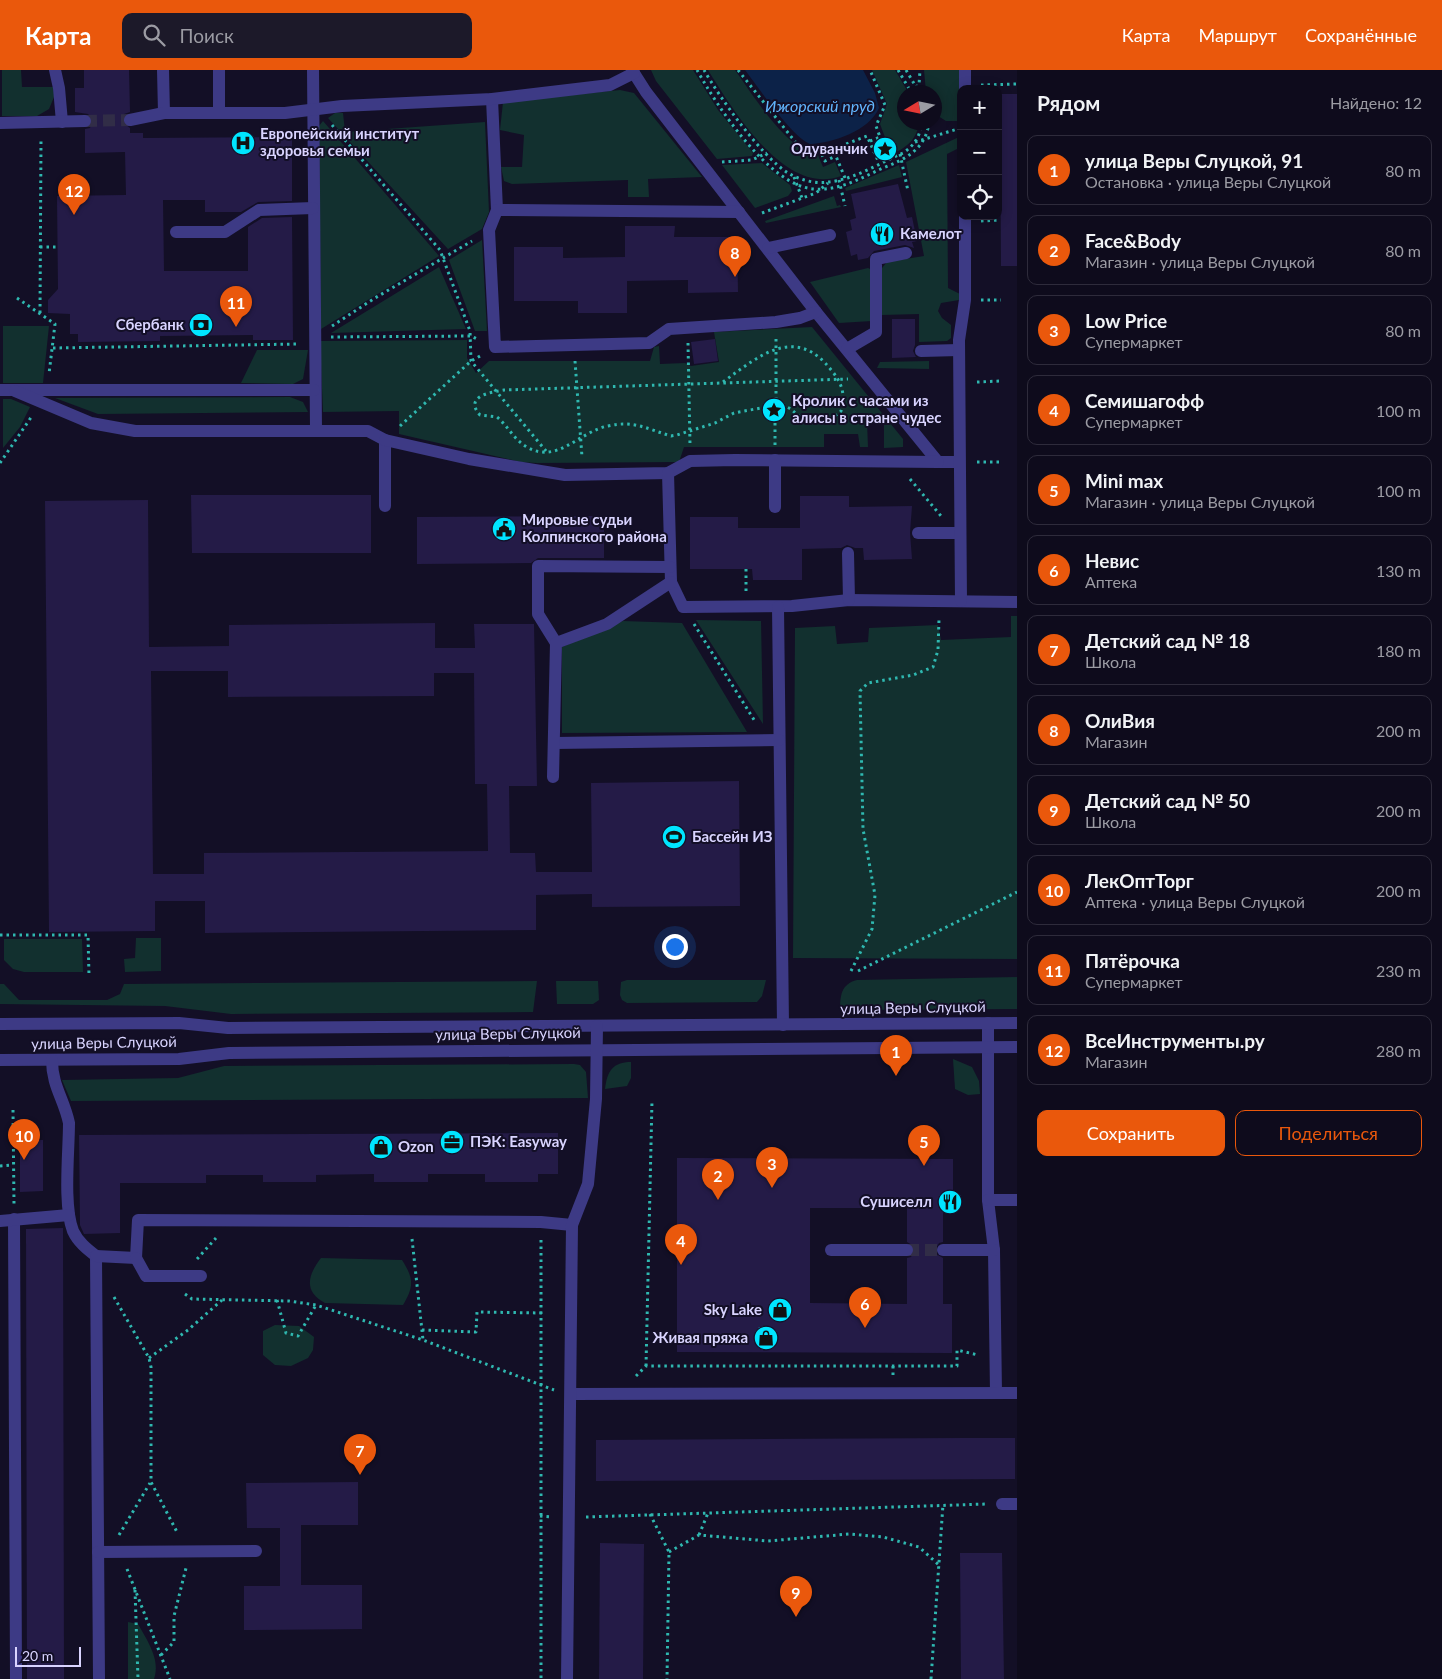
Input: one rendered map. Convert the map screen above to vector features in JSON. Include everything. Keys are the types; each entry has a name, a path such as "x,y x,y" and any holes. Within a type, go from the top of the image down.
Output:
{"street":[{"path":"55,70 62,122"},
{"path":"163,70 164,113"},
{"path":"219,70 219,113"},
{"path":"313,70 314,390 316,430"},
{"path":"965,70 965,85"},
{"path":"130,120 164,113 285,113 342,106 492,99 610,86 633,72 816,312 938,462"},
{"path":"492,99 498,210 489,230 495,347 649,343 669,329 776,322 800,318 816,312"},
{"path":"0,124 84,121"},
{"path":"176,232 225,232 259,210 314,208"},
{"path":"498,210 739,212"},
{"path":"962,601 955,533 959,462 959,350 965,300 965,220"},
{"path":"768,248 830,235"},
{"path":"847,350 876,332 876,259 906,253"},
{"path":"921,351 959,350"},
{"path":"0,390 314,390"},
{"path":"15,391 91,423 135,430 368,431 385,440 469,459 565,475 668,473 690,461 959,462"},
{"path":"385,440 385,506"},
{"path":"775,460 775,507"},
{"path":"668,473 671,582 683,607 778,607 849,600 1017,602"},
{"path":"918,533 955,533"},
{"path":"848,553 849,600"},
{"path":"552,777 556,643 538,614 538,566 670,567"},
{"path":"556,643 607,624 671,582"},
{"path":"778,607 773,740 783,1025"},
{"path":"554,743 773,740"},
{"name":"улица Веры Слуцкой","path":"0,1024 179,1023 228,1028 1017,1023"},
{"path":"988,1023 988,1200 994,1250 996,1392"},
{"path":"567,1679 567,1517 571,1394 572,1225 588,1184 596,1100 597,1026"},
{"name":"улица Веры Слуцкой","path":"0,1060 178,1060 229,1053 1017,1046"},
{"path":"52,1060 52,1079 66,1110 69,1123 69,1215 74,1232 83,1246 96,1256 136,1258"},
{"path":"988,1200 1017,1200"},
{"path":"0,1220 69,1215"},
{"path":"14,1219 16,1679"},
{"path":"200,1276 146,1276 136,1258 138,1220 541,1222 572,1225"},
{"path":"831,1250 907,1250"},
{"path":"943,1250 994,1250"},
{"path":"96,1256 99,1679"},
{"path":"571,1394 1017,1393"},
{"path":"1002,1504 1017,1504"},
{"path":"98,1552 256,1551"}],"path":[{"path":"696,70 721,108 761,156 782,176 799,186 820,189 840,186 902,160 914,153 924,140 927,130"},
{"path":"704,70 726,104 781,168 809,182 829,182 845,178 900,154 915,143 957,129"},
{"path":"738,70 797,144 808,150 820,150 824,161 836,156"},
{"path":"870,70 885,105 876,126 880,137 870,141"},
{"path":"898,70 907,85"},
{"path":"906,70 914,85"},
{"path":"918,85 920,70"},
{"path":"1000,85 1017,84"},
{"path":"313,110 326,119 440,250 471,336 471,361 565,475"},
{"path":"40,314 42,122"},
{"path":"915,143 919,130"},
{"path":"845,178 833,149 867,136 879,163"},
{"path":"703,163 752,160 767,152"},
{"path":"900,154 908,191"},
{"path":"794,176 802,198"},
{"path":"839,180 845,206"},
{"path":"739,212 760,214 802,198 829,182"},
{"path":"314,338 375,298 489,230"},
{"path":"40,247 58,247"},
{"path":"687,328 690,461"},
{"path":"53,348 302,344 302,338 471,336"},
{"path":"574,345 584,475"},
{"path":"385,440 471,361 495,347"},
{"path":"723,382 765,352 776,348 792,347 809,350 817,354 838,379 843,391 841,411 830,420 810,421 776,400"},
{"path":"776,359 776,400"},
{"path":"776,400 771,401 766,407 734,413 715,423 671,436 631,424 599,428 581,437 569,447 546,451 527,447 497,417 480,415 476,411 476,405 481,395 496,391 871,378"},
{"path":"959,382 1001,382"},
{"path":"766,407 770,417 775,418 780,416 784,406"},
{"path":"775,418 775,460"},
{"path":"895,462 955,533"},
{"path":"959,462 1002,462"},
{"path":"746,569 746,596"},
{"path":"851,971 872,929 875,895 862,828 860,691 868,683 913,675 933,667 938,650 940,601"},
{"path":"683,607 773,740"},
{"path":"858,971 1017,892"},
{"path":"0,935 88,935 89,976"},
{"path":"619,1395 646,1366 652,1100"},
{"path":"13,1110 14,1219"},
{"path":"0,1165 14,1166"},
{"path":"231,1220 181,1276 187,1296 192,1299 277,1300 316,1306 423,1340 542,1386 571,1394"},
{"path":"410,1221 423,1340"},
{"path":"541,1222 540,1563 542,1679"},
{"path":"111,1291 149,1358 151,1367 151,1482 187,1551 187,1567 174,1616 174,1642 161,1655"},
{"path":"149,1358 188,1330 222,1300"},
{"path":"277,1300 286,1334 298,1336 316,1306"},
{"path":"422,1330 476,1332 477,1312 542,1313"},
{"path":"646,1366 957,1366 958,1350 995,1359"},
{"path":"98,1552 122,1534 151,1482"},
{"path":"567,1517 943,1504 1002,1504"},
{"path":"931,1679 943,1504"},
{"path":"699,1535 708,1513"},
{"path":"650,1514 669,1552 667,1679"},
{"path":"669,1552 699,1535 768,1541 849,1534 883,1538 919,1547 939,1565"},
{"path":"120,1552 170,1679"},
{"path":"135,1589 134,1606 138,1679"}],"green space":[{"path":"2,70 21,70 22,87 54,87 54,97 49,109 37,116 2,116"},
{"path":"651,70 693,70 718,110 753,153 752,156 717,159 656,81"},
{"path":"708,70 735,70 783,133 806,151 817,153 823,167 835,162 841,176 820,179 800,174 781,162 746,127"},
{"path":"872,70 895,70 904,85 897,85 897,130 917,130 906,146 881,159 874,145 886,140 880,124 887,104"},
{"path":"924,70 962,70 962,85 957,85 957,121 946,121 942,118 942,85 925,85"},
{"path":"620,90 634,93 702,177 648,179 649,197 628,197 628,180 512,184 504,181 501,167 522,167 524,135 500,130 503,102"},
{"path":"335,113 343,113 345,132 485,122 489,212 482,229 448,249 328,118"},
{"path":"323,121 439,256 321,329 319,126"},
{"path":"957,138 957,149 947,154 948,288 960,294 959,300 941,303 938,311 942,318 951,325 951,338 947,341 919,342 919,314 882,315 882,268 887,262 924,256 906,162"},
{"path":"762,163 790,185 792,191 788,196 755,208 722,165"},
{"path":"899,165 902,177 846,191 845,188"},
{"path":"834,196 837,206 840,205 841,207 766,223 765,221"},
{"path":"482,240 487,331 475,331 449,260"},
{"path":"439,267 466,329 331,333"},
{"path":"870,269 872,321 839,323 810,282"},
{"path":"3,326 49,326 43,383 3,383"},
{"path":"812,327 903,439 903,447 884,448 884,422 867,422 868,447 860,447 858,434 824,434 824,447 684,447 679,462 537,463 521,462 399,434 399,411 323,412 320,341 467,340 467,358 476,373 489,361 650,361 654,347 659,346 660,364 685,363 691,366 719,362 714,332"},
{"path":"257,350 308,350 303,379 293,384 241,383"},
{"path":"929,361 929,369 877,368 880,362"},
{"path":"290,397 303,402 308,412 98,414 55,398"},
{"path":"3,399 11,399 30,407 20,427 3,448"},
{"path":"1011,616 1017,616 1017,959 793,958 795,628 835,626 837,644 868,642 869,628 938,625 941,640 1011,637"},
{"path":"696,620 761,621 763,724"},
{"path":"623,621 682,623 747,732 562,733 562,647"},
{"path":"136,938 161,938 161,971 125,972 124,959 135,958"},
{"path":"4,939 82,939 83,972 24,972 13,969 4,960"},
{"path":"1017,977 1017,1009 840,1010 842,991 848,984 857,980"},
{"path":"627,980 766,980 762,996 757,1002 627,1003 622,1000 620,995 621,982"},
{"path":"537,981 533,1012 231,1014 165,1006 0,1004 0,984 4,984 19,1000 107,1000 120,994 124,984"},
{"path":"556,981 598,981 599,1000 593,1004 557,1004"},
{"path":"953,1059 972,1067 979,1081 980,1094 968,1095 955,1089"},
{"path":"625,1062 631,1062 631,1078 627,1086 605,1089 607,1077 612,1069"},
{"path":"580,1065 586,1072 588,1098 71,1101 62,1080 178,1078 224,1066"},
{"path":"321,1258 402,1260 409,1272 411,1287 409,1293 403,1305 325,1303 313,1293 310,1282 313,1271"},
{"path":"275,1325 299,1326 314,1337 313,1350 308,1358 291,1366 275,1365 263,1355 263,1331"},
{"path":"128,1622 138,1624 149,1643 156,1665 154,1679 128,1679"}],"water":[{"name":"Ижорский пруд","path":"745,70 863,70 875,93 879,108 874,116 859,129 839,138 810,144 803,140 785,122"}],"building":[{"path":"84,70 129,70 130,112 124,114 122,122 130,128 130,133 143,133 143,138 292,137 292,201 258,202 241,212 205,212 205,200 163,200 164,271 248,271 248,227 262,218 292,217 293,340 253,340 253,335 160,336 160,341 78,342 78,334 70,334 70,314 48,313 48,300 58,289 57,196 126,195 125,152 85,153 85,129 90,128 93,120 88,114 75,112 75,88 84,88"},
{"path":"1002,94 1017,94 1017,266 1001,266"},
{"path":"898,184 907,218 912,217 917,241 912,242 914,248 905,245 874,251 868,258 858,260 857,254 851,256 846,232 852,230 850,220 856,218 851,194"},
{"path":"625,226 675,226 674,237 737,237 738,292 688,293 688,280 627,281 627,313 578,313 578,301 514,301 514,247 563,247 563,258 625,257"},
{"path":"892,319 915,319 915,345 913,351 916,357 892,358"},
{"path":"715,339 718,361 694,364 691,342"},
{"path":"191,495 371,495 371,553 192,553"},
{"path":"800,496 849,496 849,507 912,506 910,533 912,559 864,560 863,548 847,545 841,548 802,549 802,580 753,580 752,569 690,569 690,517 738,517 738,528 800,528"},
{"path":"148,500 149,647 229,646 229,625 435,623 435,648 475,648 474,624 534,624 537,786 509,786 510,853 535,853 536,872 592,872 591,783 739,781 740,906 592,907 592,894 536,895 536,930 205,933 205,901 155,901 155,931 49,932 45,501","holes":["151,671 228,671 228,697 434,696 434,673 474,673 475,784 487,784 488,851 204,853 204,874 153,874"]},
{"path":"604,516 604,558 538,558 531,563 417,564 417,517"},
{"path":"558,1133 558,1174 538,1174 538,1182 485,1182 485,1174 428,1174 428,1182 374,1182 374,1174 316,1175 316,1182 263,1182 263,1175 206,1175 206,1183 120,1183 120,1233 84,1234 80,1225 79,1135"},
{"path":"20,1140 43,1140 43,1191 20,1192"},
{"path":"677,1158 953,1159 953,1206 943,1206 943,1242 939,1243 935,1250 936,1254 943,1258 943,1304 952,1304 952,1353 677,1352","holes":["810,1208 907,1208 907,1242 914,1246 915,1250 911,1257 907,1258 907,1304 810,1303"]},
{"path":"63,1228 64,1679 27,1679 26,1229"},
{"path":"1015,1438 1015,1479 596,1481 596,1440"},
{"path":"358,1482 358,1525 301,1525 301,1585 362,1585 362,1629 244,1630 244,1586 280,1586 280,1528 247,1528 246,1483"},
{"path":"600,1543 644,1544 643,1679 599,1679"},
{"path":"960,1553 1002,1553 1004,1679 961,1679"}],"tunnel":[{"path":"85,121 130,120"},
{"path":"907,1250 943,1250"}],"place":[{"name":"Европейский институт здоровья семьи","path":"243,143"},
{"name":"Одуванчик","path":"885,149"},
{"name":"ВсеИнструменты.ру","path":"74,215"},
{"name":"Камелот","path":"882,234"},
{"name":"ОлиВия","path":"735,277"},
{"name":"Сбербанк","path":"201,325"},
{"name":"Пятёрочка","path":"236,327"},
{"name":"Кролик с часами из алисы в стране чудес","path":"774,410"},
{"name":"Мировые судьи Колпинского района","path":"504,529"},
{"name":"Бассейн ИЗ","path":"674,837"},
{"name":"улица Веры Слуцкой, 91","path":"896,1076"},
{"name":"ПЭК: Easyway","path":"452,1142"},
{"name":"Ozon","path":"381,1147"},
{"name":"ЛекОптТорг","path":"24,1160"},
{"name":"Mini max","path":"924,1166"},
{"name":"Low Price","path":"772,1188"},
{"name":"Face&Body","path":"718,1200"},
{"name":"Сушиселл","path":"950,1202"},
{"name":"Семишагофф","path":"681,1265"},
{"name":"Sky Lake","path":"780,1310"},
{"name":"Невис","path":"865,1328"},
{"name":"Живая пряжа","path":"766,1338"},
{"name":"Детский сад № 18","path":"360,1475"},
{"name":"Детский сад № 50","path":"796,1617"}]}
